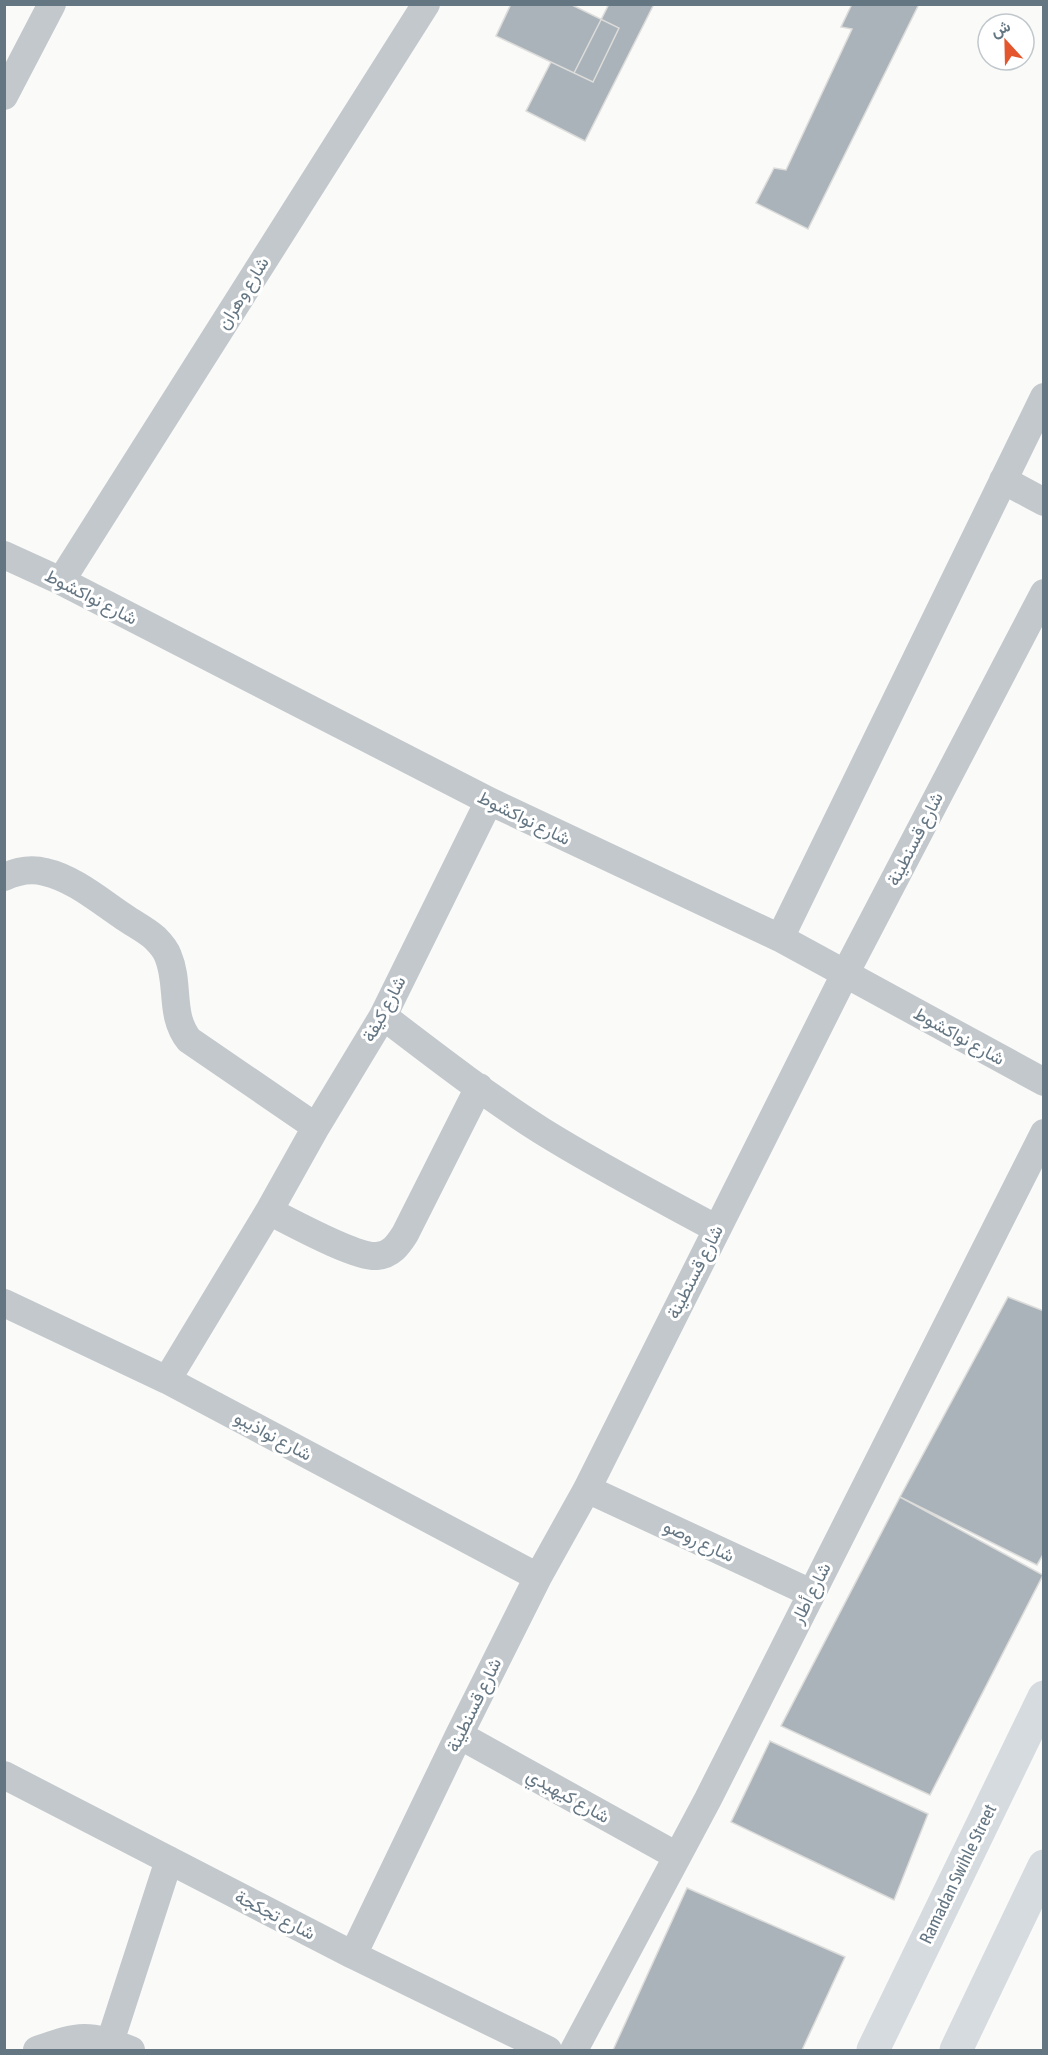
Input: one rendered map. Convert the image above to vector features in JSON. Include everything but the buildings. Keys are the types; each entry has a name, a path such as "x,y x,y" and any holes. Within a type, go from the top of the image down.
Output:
{"main road":[{"name":"Ramadan Swihle Street","path":"873,2050 1044,1697"},
{"path":"956,2050 1044,1866"}],"street":[{"path":"4,96 52,4"},
{"name":"شارع وهران","path":"61,581 426,4"},
{"path":"780,938 1044,397"},
{"path":"1002,480 1044,502"},
{"name":"شارع نواكشوط","path":"4,555 61,581 489,801 780,938 1044,1082"},
{"name":"شارع قسنطينة","path":"353,1955 538,1576 587,1489 845,974 1044,592"},
{"name":"شارع كيفة","path":"167,1380 269,1211 382,1016 489,801"},
{"path":"4,877 26,870 44,871 63,878 155,938 167,954 171,965 178,1021 189,1040 316,1127"},
{"path":"382,1016 539,1129 581,1155 717,1229"},
{"path":"269,1211 366,1255 377,1256 388,1253 396,1248 405,1234 479,1087"},
{"name":"شارع أطار","path":"574,2050 677,1856 1044,1133"},
{"name":"شارع نواذيبو","path":"4,1303 167,1380 538,1576"},
{"name":"شارع روصو","path":"587,1489 811,1593"},
{"name":"شارع كيهيدي","path":"459,1735 677,1856"},
{"name":"شارع تجكجة","path":"4,1775 353,1955 548,2050"},
{"path":"37,2050 62,2041 86,2037 120,2047 169,1860"}]}
